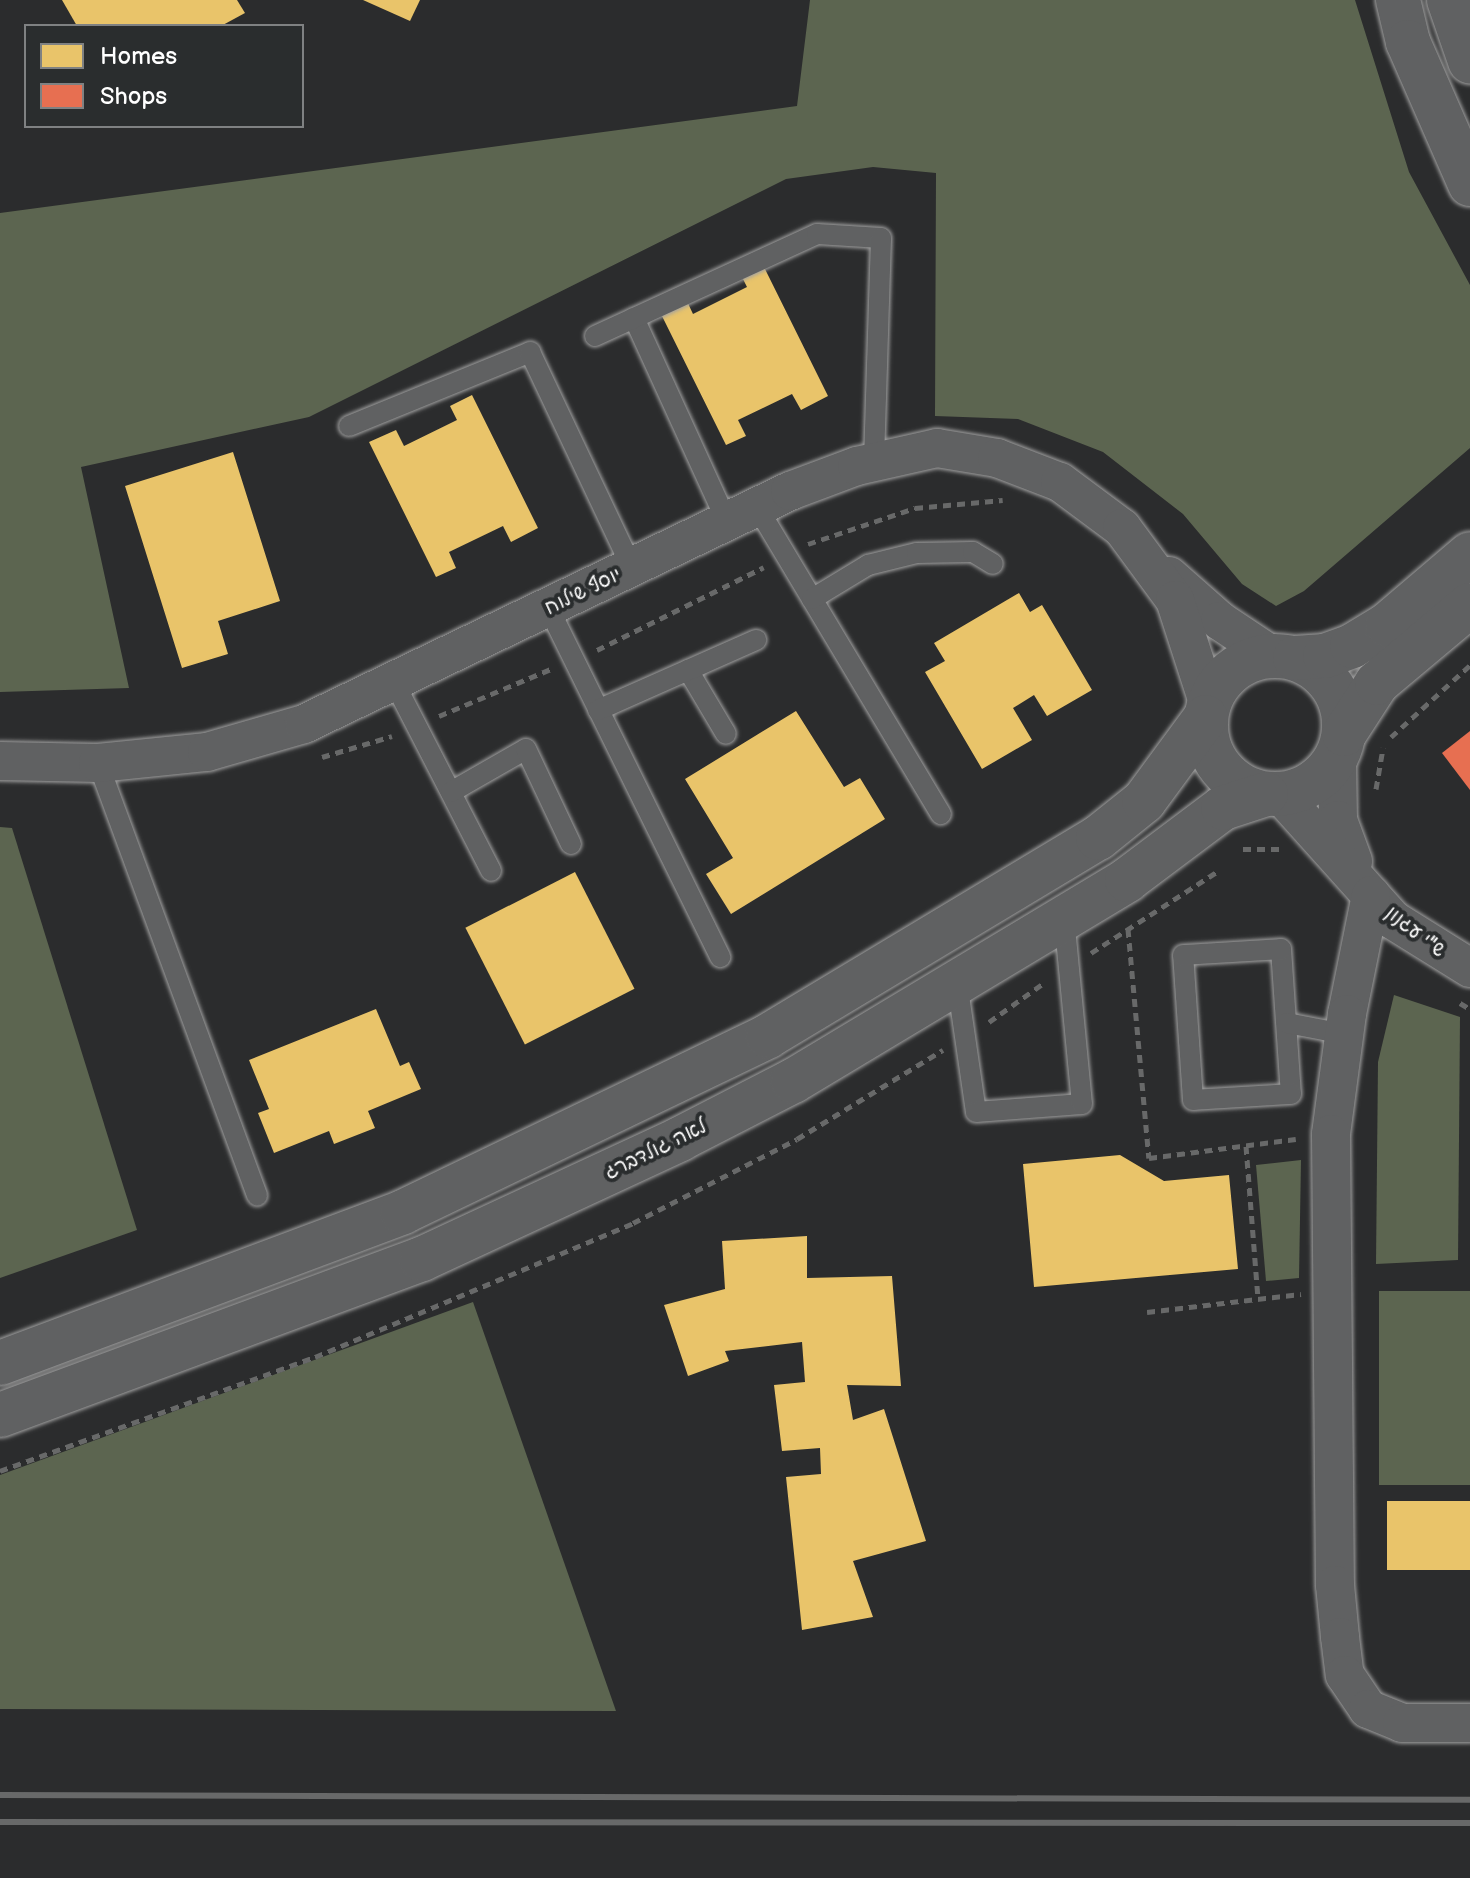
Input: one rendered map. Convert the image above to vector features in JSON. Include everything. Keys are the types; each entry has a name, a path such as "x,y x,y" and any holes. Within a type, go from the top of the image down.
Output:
{"street":[{"path":"1398,0 1414,55 1470,184"},
{"path":"1449,0 1470,61"},
{"name":"יוסף שילוח","path":"0,761 98,763 207,752 304,724 395,684 742,515 874,463 937,448 997,458 1060,482 1121,527 1140,549"},
{"path":"1140,549 1220,621 1334,687 1341,746"},
{"path":"1140,549 1175,600 1208,711 1207,741 1224,772 1243,787 1273,794 1302,790 1323,777 1377,683 1470,605"},
{"path":"0,1363 403,1212 768,1036 1098,838 1144,801 1208,711 1227,674 1247,661 1325,656 1352,646 1387,625 1468,555"},
{"name":"ש\"י עגנון","path":"1341,746 1338,820 1369,892"},
{"name":"ש\"י עגנון","path":"1273,794 1420,941 1470,968"},
{"name":"לאה גולדברג","path":"0,1415 422,1259 518,1216 793,1081 1127,880 1223,808 1273,794"},
{"path":"1369,892 1344,1034 1331,1134 1335,1585 1345,1675 1355,1694 1382,1718 1470,1723"}],"lane":[{"path":"595,336 817,234 881,238 874,463"},
{"path":"634,318 742,515 812,599 941,814"},
{"path":"349,426 530,352 632,568"},
{"path":"812,599 868,565 917,553 973,552 993,564"},
{"path":"549,609 720,957"},
{"path":"598,710 756,640"},
{"path":"688,670 726,734"},
{"path":"395,684 491,871"},
{"path":"451,792 526,749 571,844"},
{"path":"98,763 257,1196"},
{"path":"957,982 976,1112 1082,1104 1064,918"},
{"path":"1281,949 1287,1023 1291,1094 1193,1100 1183,955 1281,949"},
{"path":"1287,1023 1344,1034"}],"path":[{"path":"1375,801 1383,746 1470,665"},
{"path":"1243,849 1286,849 1298,855"},
{"path":"1246,1146 1258,1299"},
{"path":"1147,1312 1331,1291"}],"green space":[{"path":"810,0 1355,0 1409,172 1470,285 1470,448 1304,591 1276,606 1242,584 1183,514 1103,452 1018,419 935,416 936,173 873,167 786,179 309,417 81,467 129,688 0,692 0,213 797,106"},
{"path":"0,827 12,828 137,1230 0,1278"},
{"path":"1394,995 1460,1017 1458,1260 1376,1264 1378,1062"},
{"path":"1301,1160 1299,1278 1266,1281 1256,1165"},
{"path":"1379,1291 1470,1291 1470,1485 1379,1485"},
{"path":"473,1302 616,1711 0,1709 0,1475"}],"building: Homes":[{"path":"62,0 237,0 245,13 225,24 76,24"},
{"path":"363,0 420,0 410,21"},
{"path":"762,263 828,396 801,410 792,394 738,420 746,436 726,445 659,310 685,297 693,314 747,287 740,273"},
{"path":"472,395 538,528 511,542 503,526 449,552 456,568 436,577 369,442 396,430 404,446 457,420 450,406"},
{"path":"233,452 280,601 218,621 228,654 182,668 125,486"},
{"path":"1019,593 1030,612 1042,605 1092,690 1047,716 1034,695 1013,708 1032,740 982,769 925,672 945,661 934,643"},
{"path":"796,711 844,787 860,778 885,819 731,914 706,874 733,858 685,779"},
{"path":"575,872 634,989 525,1045 465,928"},
{"path":"376,1009 400,1066 409,1062 421,1089 368,1111 375,1128 334,1144 329,1131 274,1153 258,1113 269,1109 249,1060"},
{"path":"1120,1155 1164,1181 1229,1175 1238,1269 1034,1287 1023,1164"},
{"path":"807,1236 807,1278 892,1276 901,1386 847,1385 853,1420 884,1409 926,1541 853,1561 873,1617 802,1630 786,1477 821,1474 820,1448 782,1451 774,1385 805,1382 802,1342 725,1351 729,1361 688,1376 664,1305 725,1289 722,1241"},
{"path":"1387,1501 1470,1501 1470,1570 1387,1570"}],"building: Shops":[{"path":"1470,731 1470,790 1442,753"}],"railway":[{"path":"0,1795 1470,1800"},
{"path":"0,1822 1470,1823"}]}
